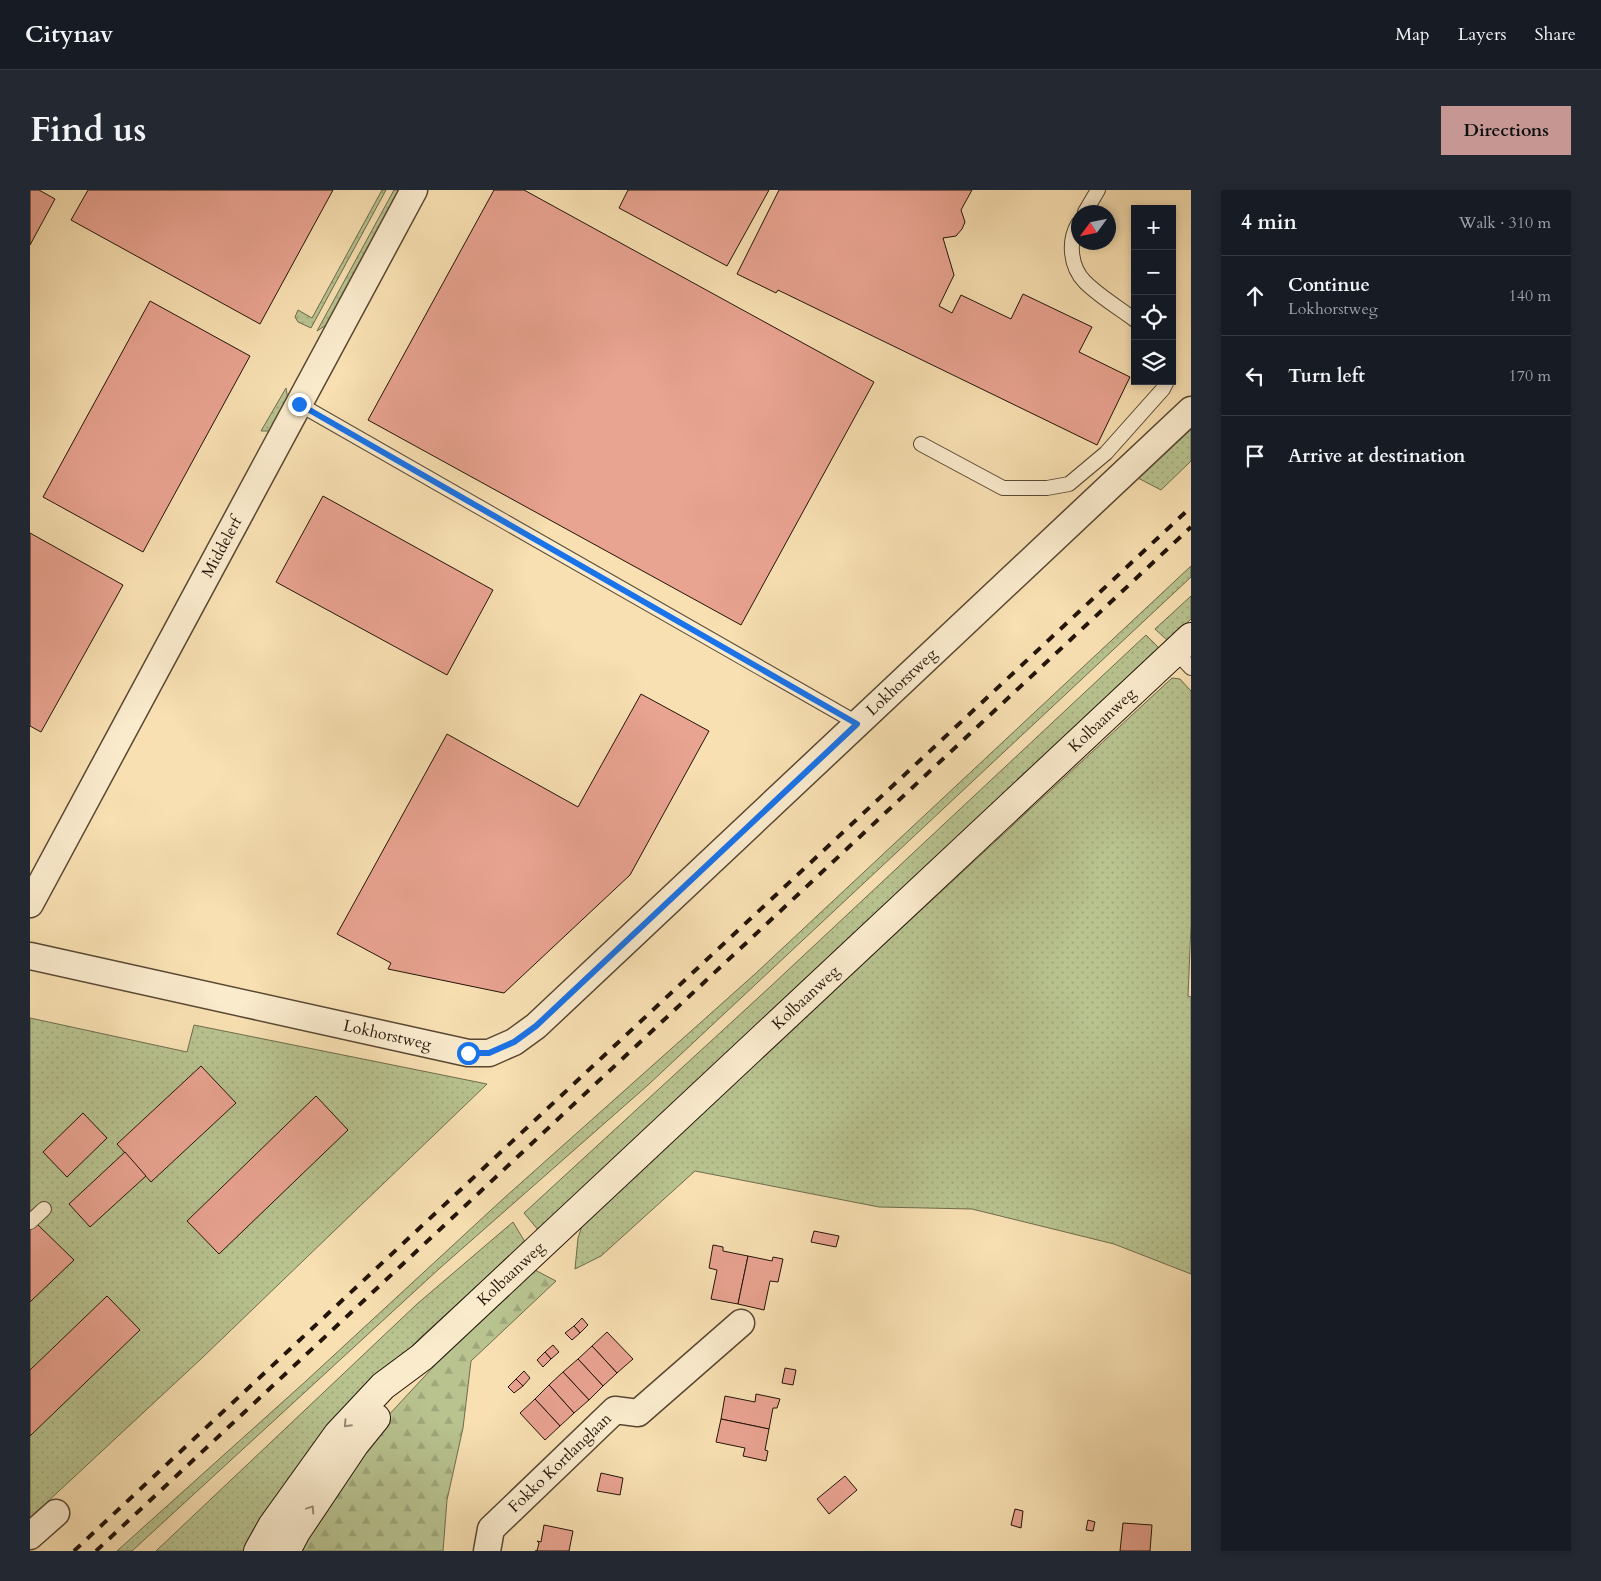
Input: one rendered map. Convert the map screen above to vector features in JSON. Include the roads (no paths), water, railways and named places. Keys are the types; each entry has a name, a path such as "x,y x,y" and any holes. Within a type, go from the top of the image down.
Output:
{"street":[{"name":"Middelerf","path":"30,904 414,190"},
{"name":"Lokhorstweg","path":"30,956 468,1053 489,1053 514,1042 536,1026 1191,410"},
{"name":"Kolbaanweg","path":"258,1551 272,1526 338,1434 383,1386 422,1357 1186,652"},
{"name":"Fokko Kortlanglaan","path":"487,1551 492,1528 615,1410 638,1413 741,1323"},
{"name":"Kolbaanweg","path":"286,1551 296,1532 354,1444 394,1397 422,1357"},
{"path":"30,1536 56,1513"}],"lane":[{"path":"1089,205 1098,190"},
{"path":"1072,250 1075,267 1084,282 1131,317"},
{"path":"921,444 1003,488 1047,488 1069,484 1106,453 1164,389 1166,385"},
{"path":"299,404 857,724"},
{"path":"30,1222 44,1209"}],"railway":[{"path":"74,1551 1191,507"},
{"path":"96,1551 1191,527"}]}
